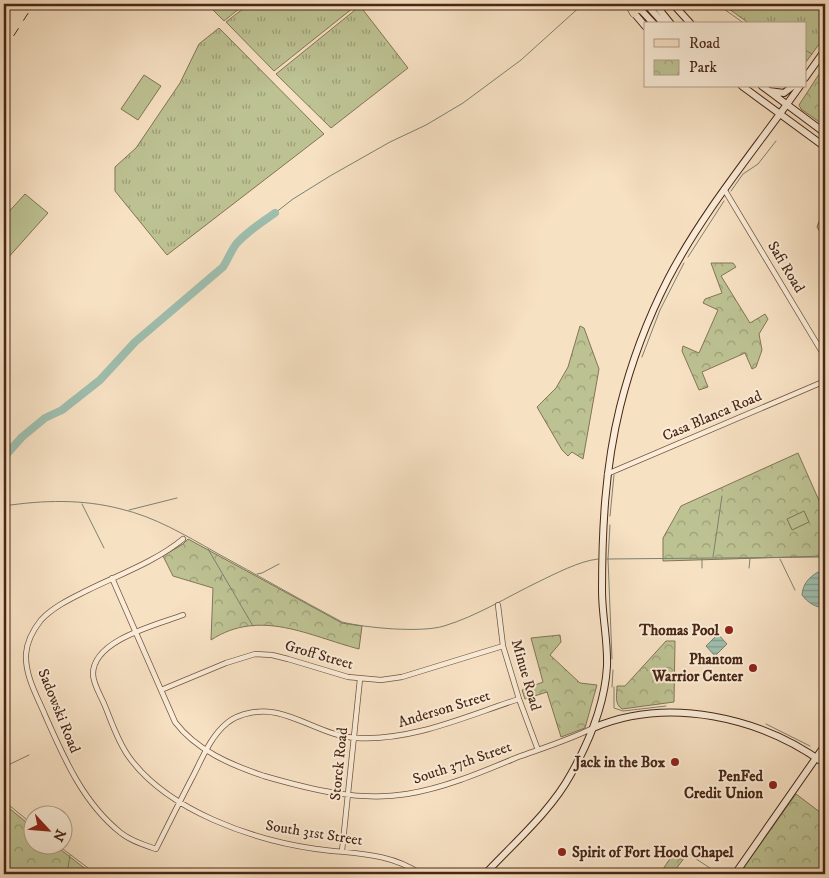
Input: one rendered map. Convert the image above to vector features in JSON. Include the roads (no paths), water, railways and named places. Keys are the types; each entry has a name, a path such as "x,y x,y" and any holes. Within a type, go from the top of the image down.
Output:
{"main road":[{"path":"630,4 641,6"}],"street":[{"path":"655,4 668,22"},
{"path":"673,4 689,22"},
{"path":"641,6 653,22"},
{"path":"641,6 657,22"},
{"path":"641,6 661,22"},
{"path":"641,6 667,22"},
{"path":"641,6 645,22"},
{"path":"806,77 825,50"},
{"path":"745,88 825,147"},
{"path":"764,88 786,106 825,133"},
{"path":"768,91 784,93 790,88"},
{"path":"485,874 554,800 571,775 593,728 602,699 607,666 602,596 602,538 608,474 620,407 636,355 651,316 668,279 683,253 724,190 799,88"},
{"name":"Safi Road","path":"724,190 825,357"},
{"name":"Casa Blanca Road","path":"608,474 825,381"},
{"name":"Sadowski Road","path":"156,849 137,842 122,833 83,790 68,766 30,682 26,655 27,646 36,626 60,604 152,558 183,539"},
{"name":"South 37th Street","path":"112,578 175,722 184,734 206,750 237,766 296,786 348,795 395,796 420,792 478,774 607,722 677,712 723,718 756,727 779,737 825,764"},
{"name":"Minue Road","path":"498,605 503,646 518,699 538,750"},
{"name":"South 31st Street","path":"183,615 117,641 96,659 93,676 116,734 128,756 150,782 179,802 216,821 257,836 316,849 342,850 390,859 406,864 421,874"},
{"name":"Groff Street","path":"161,690 226,662 255,654 272,655 288,659 348,678 381,680 402,677 503,646"},
{"name":"Storck Road","path":"342,850 360,679"},
{"name":"Anderson Street","path":"156,849 206,750 228,722 240,716 258,712 277,713 341,735 354,738 377,738 418,732 518,699"},
{"path":"734,874 825,745"}],"waterway":[{"path":"275,213 293,199 330,176 463,103 521,60 583,4"},
{"path":"717,4 742,22"},
{"path":"806,51 812,54"},
{"path":"820,77 825,80"},
{"path":"731,191 743,174 758,164 776,141"},
{"path":"688,257 724,201"},
{"path":"4,457 22,437 45,418 62,410 100,380 135,342 223,267 241,239 275,213"},
{"path":"642,357 660,310 684,263"},
{"path":"610,516 614,475"},
{"path":"713,557 722,496"},
{"path":"129,510 177,498"},
{"path":"4,506 63,501 92,503 134,512 181,533 342,622 379,628 422,629 444,626 480,612 567,568 598,559"},
{"path":"82,504 104,548"},
{"path":"610,525 608,559 612,659"},
{"path":"208,549 253,626"},
{"path":"607,559 825,557"},
{"path":"702,559 702,568"},
{"path":"749,568 750,559"},
{"path":"780,559 795,590"},
{"path":"257,574 279,564"},
{"path":"220,580 222,575"},
{"path":"612,687 613,670"},
{"path":"614,687 614,708 623,711 666,706"},
{"path":"766,724 810,746"},
{"path":"4,767 29,755"},
{"path":"4,801 22,816"},
{"path":"687,848 687,853 713,870 714,874"},
{"path":"67,874 70,856"},
{"path":"72,856 96,874"}],"railway":[{"path":"4,51 34,4"}],"place":[{"name":"Thomas Pool","path":"729,630"},
{"name":"Phantom Warrior Center","path":"753,668"},
{"name":"Jack in the Box","path":"675,762"},
{"name":"PenFed Credit Union","path":"773,785"},
{"name":"Spirit of Fort Hood Chapel","path":"562,852"}]}
